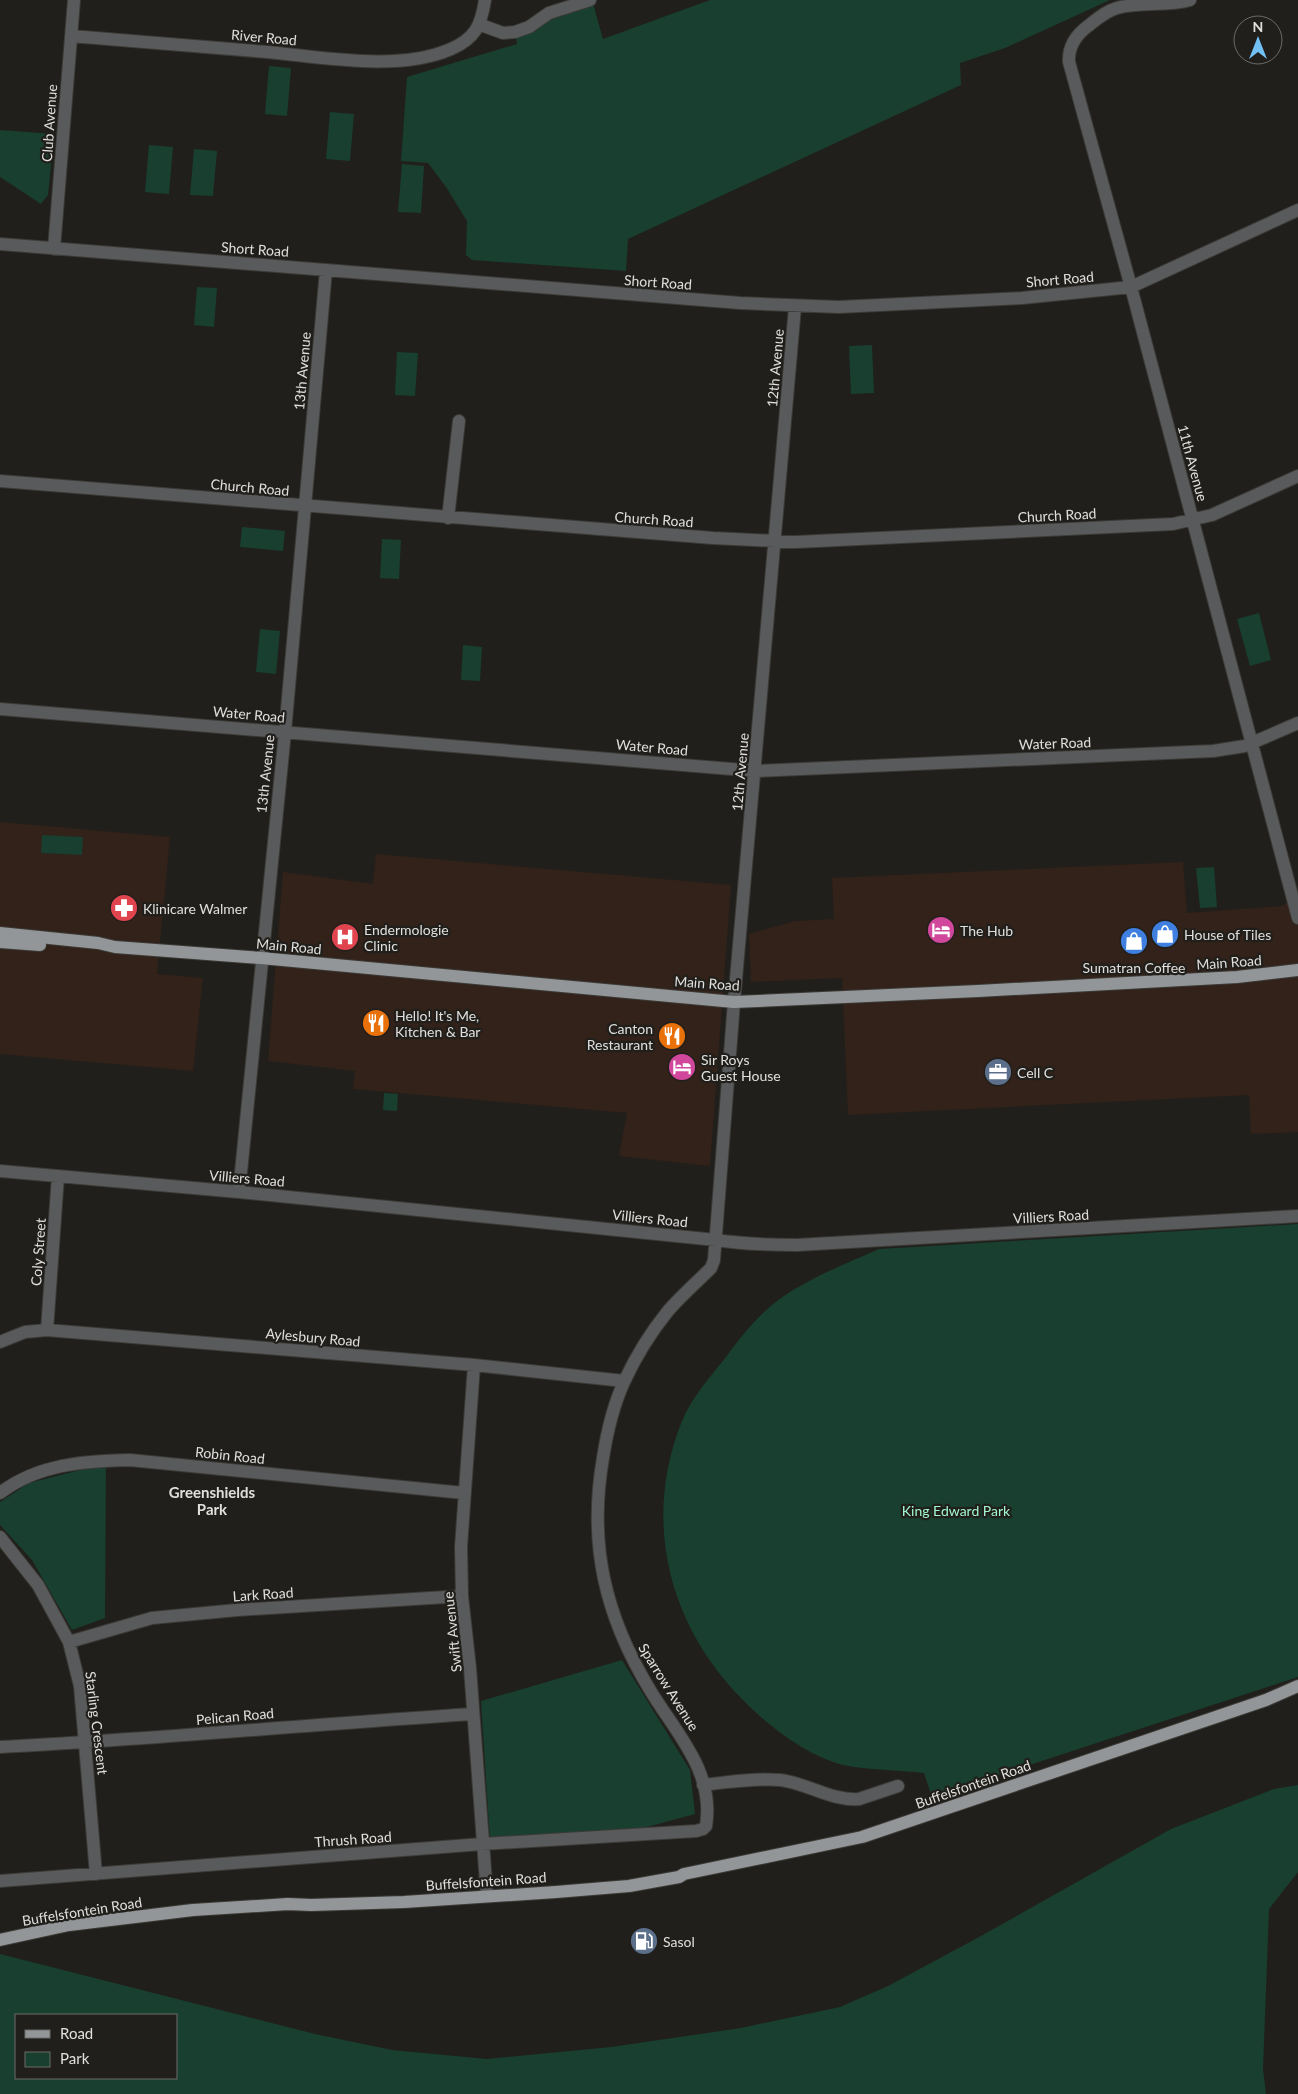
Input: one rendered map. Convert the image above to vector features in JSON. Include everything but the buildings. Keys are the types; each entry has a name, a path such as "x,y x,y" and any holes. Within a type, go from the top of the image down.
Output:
{"main road":[{"name":"Main Road","path":"0,933 98,943 115,947 261,958 734,1002 1098,985 1238,977 1298,970"},
{"name":"Main Road","path":"0,942 103,948 115,947"},
{"name":"Buffelsfontein Road","path":"0,1940 111,1919 193,1910 288,1904 311,1898 629,1886 678,1877 684,1874 862,1837 1266,1700 1298,1686"},
{"name":"Buffelsfontein Road","path":"1266,1700 1277,1700 1298,1694"}],"street":[{"name":"Club Avenue","path":"54,248 74,0"},
{"path":"485,0 481,25 504,33 515,32 529,27 549,13 590,0"},
{"name":"11th Avenue","path":"1190,0 1168,5 1118,8 1093,22 1074,41 1070,50 1069,62 1131,287 1298,918"},
{"name":"River Road","path":"71,36 384,61 423,58 452,49 473,34 481,25"},
{"name":"Short Road","path":"0,244 795,307 839,307 1022,298 1131,287 1298,210"},
{"name":"13th Avenue","path":"240,1192 261,958 285,732 326,270"},
{"name":"12th Avenue","path":"716,1240 734,1002 756,771 795,307"},
{"path":"448,518 459,421"},
{"name":"Church Road","path":"0,481 304,507 713,538 831,541 1155,526 1193,520 1238,505 1298,476"},
{"name":"Water Road","path":"0,709 756,771 1213,751 1239,748 1298,723"},
{"name":"Villiers Road","path":"0,1171 240,1192 744,1244 797,1246 1298,1216"},
{"name":"Coly Street","path":"47,1330 58,1176"},
{"name":"Sparrow Avenue","path":"706,1826 707,1816 699,1767 685,1740 663,1711 629,1654 613,1616 602,1572 596,1522 599,1480 612,1412 624,1381 646,1343 668,1311 713,1265 716,1240"},
{"name":"Aylesbury Road","path":"0,1342 25,1332 47,1330 474,1365 624,1381"},
{"name":"Swift Avenue","path":"474,1365 461,1547 462,1596 474,1714 486,1892"},
{"name":"Robin Road","path":"0,1493 28,1475 89,1460 122,1460 464,1492"},
{"name":"Starling Crescent","path":"0,1537 26,1567 38,1585 69,1642 80,1686 96,1874"},
{"name":"Lark Road","path":"69,1642 152,1618 237,1610 462,1596"},
{"name":"Pelican Road","path":"0,1747 86,1743 302,1725 474,1714"},
{"path":"703,1785 780,1780 817,1789 841,1798 852,1799 859,1799 898,1786"},
{"name":"Thrush Road","path":"0,1880 482,1844 696,1832 704,1830 706,1826"}],"shaded area":[{"path":"0,822 170,837 157,974 203,978 193,1071 0,1054"},
{"path":"376,854 731,885 710,1166 619,1156 627,1113 353,1089 355,1071 268,1061 283,872 373,884"},
{"path":"1183,862 1187,913 1282,906 1298,895 1298,1132 1251,1134 1249,1095 848,1115 842,978 751,982 749,934 795,921 834,919 832,878"}],"green space":[{"path":"592,0 603,39 710,0 1110,0 1005,48 960,63 961,85 628,239 626,271 472,260 466,255 467,221 446,187 428,163 401,161 407,77 517,44 515,32"},
{"path":"269,66 291,68 287,116 265,114"},
{"path":"330,112 354,114 350,161 326,159"},
{"path":"0,130 54,134 48,195 41,204 0,177"},
{"path":"149,145 173,147 169,194 145,192"},
{"path":"194,149 217,151 213,196 190,195"},
{"path":"402,164 424,166 421,213 398,212"},
{"path":"197,287 217,288 214,327 194,325"},
{"path":"872,345 874,393 851,394 849,346"},
{"path":"397,352 418,353 415,396 395,395"},
{"path":"242,527 285,531 283,551 240,547"},
{"path":"382,539 401,540 399,579 380,578"},
{"path":"1259,613 1271,660 1250,666 1237,619"},
{"path":"260,629 280,631 276,674 256,672"},
{"path":"463,645 482,647 480,681 461,680"},
{"path":"42,835 83,837 82,855 41,853"},
{"path":"1214,867 1217,907 1200,908 1196,868"},
{"path":"384,1093 398,1094 397,1111 383,1110"},
{"name":"King Edward Park","path":"1298,1224 1298,1677 932,1797 924,1773 843,1765 829,1761 802,1747 764,1720 717,1671 696,1639 680,1605 669,1570 664,1533 664,1496 670,1458 686,1412 742,1336 772,1305 796,1288 879,1249"},
{"path":"106,1467 105,1618 72,1630 32,1560 0,1525 0,1502 29,1483 88,1468"},
{"path":"622,1660 690,1770 695,1814 636,1830 490,1841 481,1701"},
{"path":"1298,1785 1298,1872 1269,1909 1263,2069 1266,2094 0,2094 0,1954 315,2034 392,2050 487,2059 611,2047 741,2028 840,2007 888,1986 981,1936 1171,1829 1274,1789"}],"place":[{"name":"Klinicare Walmer","path":"124,908"},
{"name":"The Hub","path":"941,930"},
{"name":"House of Tiles","path":"1165,934"},
{"name":"Endermologie Clinic","path":"345,937"},
{"name":"Sumatran Coffee","path":"1134,941"},
{"name":"Hello! It's Me, Kitchen & Bar","path":"376,1023"},
{"name":"Canton Restaurant","path":"672,1036"},
{"name":"Sir Roys Guest House","path":"682,1067"},
{"name":"Cell C","path":"998,1072"},
{"name":"Sasol","path":"644,1941"}],"district":[{"name":"Greenshields Park","path":"212,1500"}]}
